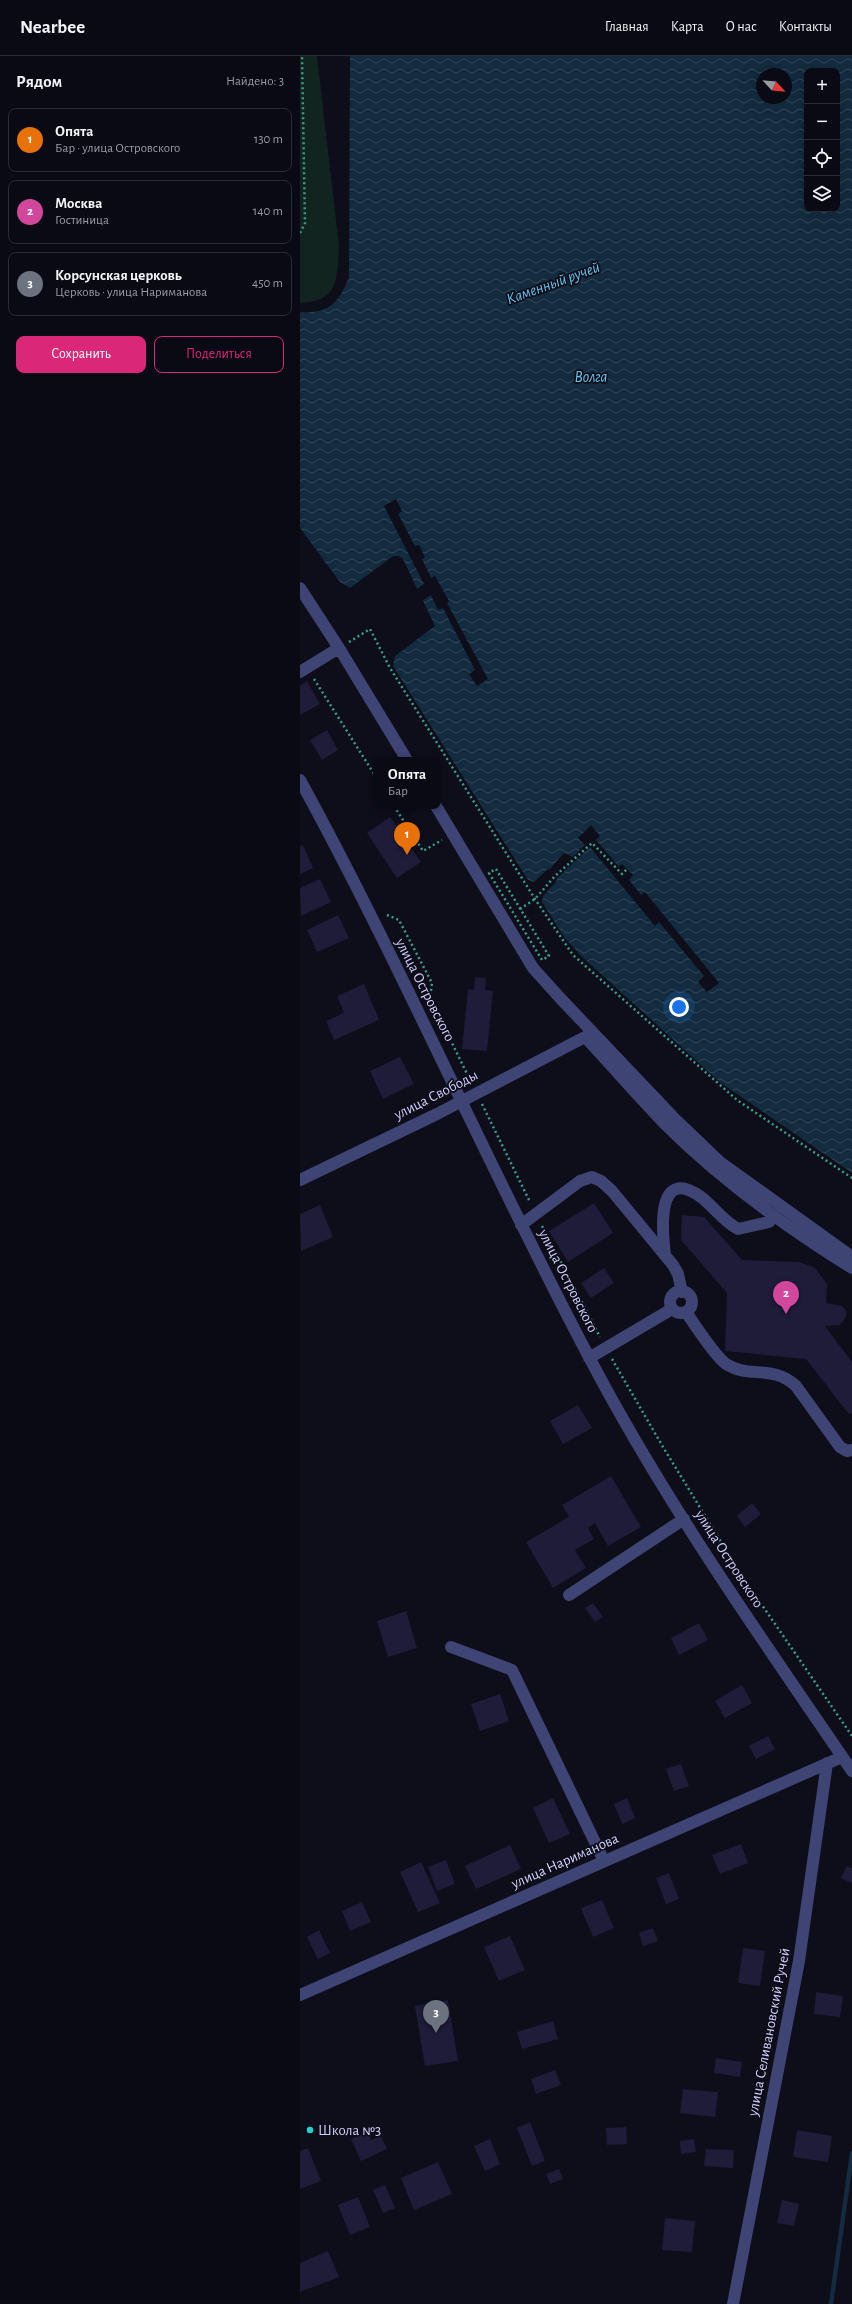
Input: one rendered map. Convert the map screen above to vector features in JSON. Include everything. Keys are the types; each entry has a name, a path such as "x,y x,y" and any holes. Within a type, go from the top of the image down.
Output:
{"street":[{"path":"300,588 405,757"},
{"path":"303,670 338,648"},
{"name":"улица Островского","path":"300,780 462,1100 521,1225 589,1358 645,1458 852,1771"},
{"path":"438,809 533,968 560,999 673,1117 720,1162 852,1257"},
{"name":"улица Свободы","path":"300,1180 477,1093 585,1037 666,1125 715,1168 774,1215"},
{"path":"521,1225 580,1181 592,1177 601,1181 612,1191 665,1255 678,1274 682,1292"},
{"path":"665,1255 662,1227 664,1208 668,1196 677,1189 688,1189 702,1198 728,1223 738,1229 769,1222 774,1215 852,1268"},
{"path":"682,1292 688,1294 692,1300 691,1307 686,1312 678,1313 672,1309 670,1302 672,1295 682,1292"},
{"path":"589,1358 672,1309"},
{"path":"686,1312 725,1363 746,1371 775,1373 787,1378 796,1386 840,1447 847,1451 852,1450"},
{"path":"568,1596 684,1519"},
{"path":"451,1646 512,1670 604,1861"},
{"name":"улица Нариманова","path":"300,1995 842,1757"},
{"name":"улица Селивановский Ручей","path":"733,2304 799,1961 827,1763"}],"path":[{"path":"300,233 305,223 302,127 302,56"},
{"path":"338,648 370,629 390,668 570,952 737,1100 852,1178"},
{"path":"303,670 373,773"},
{"path":"396,809 423,851 453,834"},
{"path":"520,909 535,899 555,876 592,843 622,874 627,869"},
{"path":"489,873 496,869 549,956 542,960"},
{"path":"380,913 399,920 432,983 430,998 536,1214 606,1349 663,1447 740,1573 852,1736"}],"green space":[{"path":"300,56 317,56 339,246 336,278 329,293 313,302 300,303"}],"water":[{"name":"Волга","path":"350,56 852,56 852,1173 721,1083 580,955 564,937 542,902 543,896 556,882 557,878 548,869 534,882 528,880 393,666 395,656 435,626 403,559 399,556 393,556 350,588 340,582 300,528 300,312 326,309 337,300 349,277"}],"pier":[{"path":"396,499 402,511 398,514 415,546 419,545 425,557 422,559 431,578 435,576 449,601 447,603 488,679 477,686 469,674 475,670 443,608 438,610 431,595 422,601 416,590 424,584 384,506"},
{"path":"591,825 600,836 596,840 619,867 622,864 633,875 629,880 641,895 645,892 719,983 707,992 698,982 704,976 659,922 655,926 590,847 557,878 549,870 564,853 573,857 585,845 578,838"}],"building":[{"path":"307,681 320,704 300,715 300,686"},
{"path":"327,730 338,750 322,760 310,740"},
{"path":"390,817 421,862 397,878 367,833"},
{"path":"303,845 313,868 300,874 300,846"},
{"path":"320,879 331,902 301,916 300,888"},
{"path":"338,915 349,938 317,952 307,930"},
{"path":"475,977 486,978 485,990 493,991 487,1051 462,1049 468,989 474,990"},
{"path":"364,984 379,1020 334,1040 326,1021 344,1013 337,996"},
{"path":"400,1057 414,1084 383,1099 370,1071"},
{"path":"594,1203 613,1233 568,1262 549,1231"},
{"path":"320,1205 333,1237 301,1251 300,1214"},
{"path":"682,1215 704,1217 742,1260 799,1262 815,1268 827,1284 826,1303 842,1306 846,1311 846,1317 840,1325 825,1326 852,1362 852,1414 848,1413 806,1359 725,1351 727,1293 681,1240"},
{"path":"604,1268 614,1283 591,1298 581,1283"},
{"path":"578,1405 592,1428 563,1444 550,1421"},
{"path":"611,1476 641,1527 608,1546 595,1523 588,1528 594,1539 575,1550 586,1568 553,1588 526,1542 569,1517 562,1505"},
{"path":"752,1503 761,1514 745,1527 737,1516"},
{"path":"593,1603 603,1617 595,1622 585,1608"},
{"path":"406,1611 417,1648 388,1657 377,1621"},
{"path":"699,1623 708,1640 679,1655 671,1638"},
{"path":"742,1685 752,1703 725,1718 715,1701"},
{"path":"500,1694 509,1721 480,1731 471,1704"},
{"path":"768,1736 775,1749 756,1759 749,1746"},
{"path":"681,1764 689,1786 674,1791 666,1769"},
{"path":"553,1798 570,1834 549,1843 533,1808"},
{"path":"627,1798 635,1818 622,1824 614,1804"},
{"path":"741,1844 748,1863 720,1874 712,1855"},
{"path":"510,1845 521,1869 476,1889 465,1866"},
{"path":"446,1860 455,1884 437,1891 428,1867"},
{"path":"421,1862 440,1903 418,1912 400,1872"},
{"path":"847,1866 852,1868 852,1883 841,1878"},
{"path":"669,1873 679,1899 666,1904 656,1878"},
{"path":"602,1900 614,1928 593,1937 581,1908"},
{"path":"362,1902 371,1922 350,1931 342,1911"},
{"path":"653,1928 658,1941 643,1946 639,1933"},
{"path":"319,1930 330,1953 318,1959 307,1937"},
{"path":"510,1936 525,1970 499,1981 484,1947"},
{"path":"743,1948 765,1951 760,1986 738,1983"},
{"path":"816,1992 843,1996 840,2017 814,2014"},
{"path":"448,2000 458,2061 425,2066 415,2006"},
{"path":"553,2021 558,2039 522,2049 517,2032"},
{"path":"716,2058 742,2062 740,2077 714,2073"},
{"path":"555,2070 561,2085 536,2094 531,2079"},
{"path":"683,2089 718,2092 715,2117 680,2113"},
{"path":"530,2122 545,2161 532,2166 517,2128"},
{"path":"626,2127 627,2144 607,2145 606,2128"},
{"path":"797,2130 832,2136 828,2162 793,2157"},
{"path":"368,2132 371,2140 381,2136 387,2149 361,2161 351,2139"},
{"path":"490,2139 500,2164 485,2171 474,2146"},
{"path":"694,2139 696,2152 681,2154 680,2141"},
{"name":"Школа №3","path":"308,2148 321,2181 300,2189 300,2151"},
{"path":"706,2149 734,2150 733,2168 704,2166"},
{"path":"438,2162 452,2194 414,2210 401,2178"},
{"path":"559,2169 563,2179 550,2184 546,2174"},
{"path":"385,2185 395,2208 383,2213 373,2190"},
{"path":"358,2197 370,2227 350,2235 338,2205"},
{"path":"782,2200 799,2204 794,2226 777,2223"},
{"path":"665,2218 695,2221 692,2252 662,2250"},
{"path":"328,2251 339,2277 300,2292 300,2263"}],"waterway":[{"path":"831,2304 852,2153"}],"place":[{"name":"Опята","path":"407,855"},
{"name":"Москва","path":"786,1314"},
{"name":"Корсунская церковь","path":"436,2033"},
{"name":"Школа №3","path":"310,2130"}],"water label":[{"name":"Каменный ручей","path":"553,283"}]}
